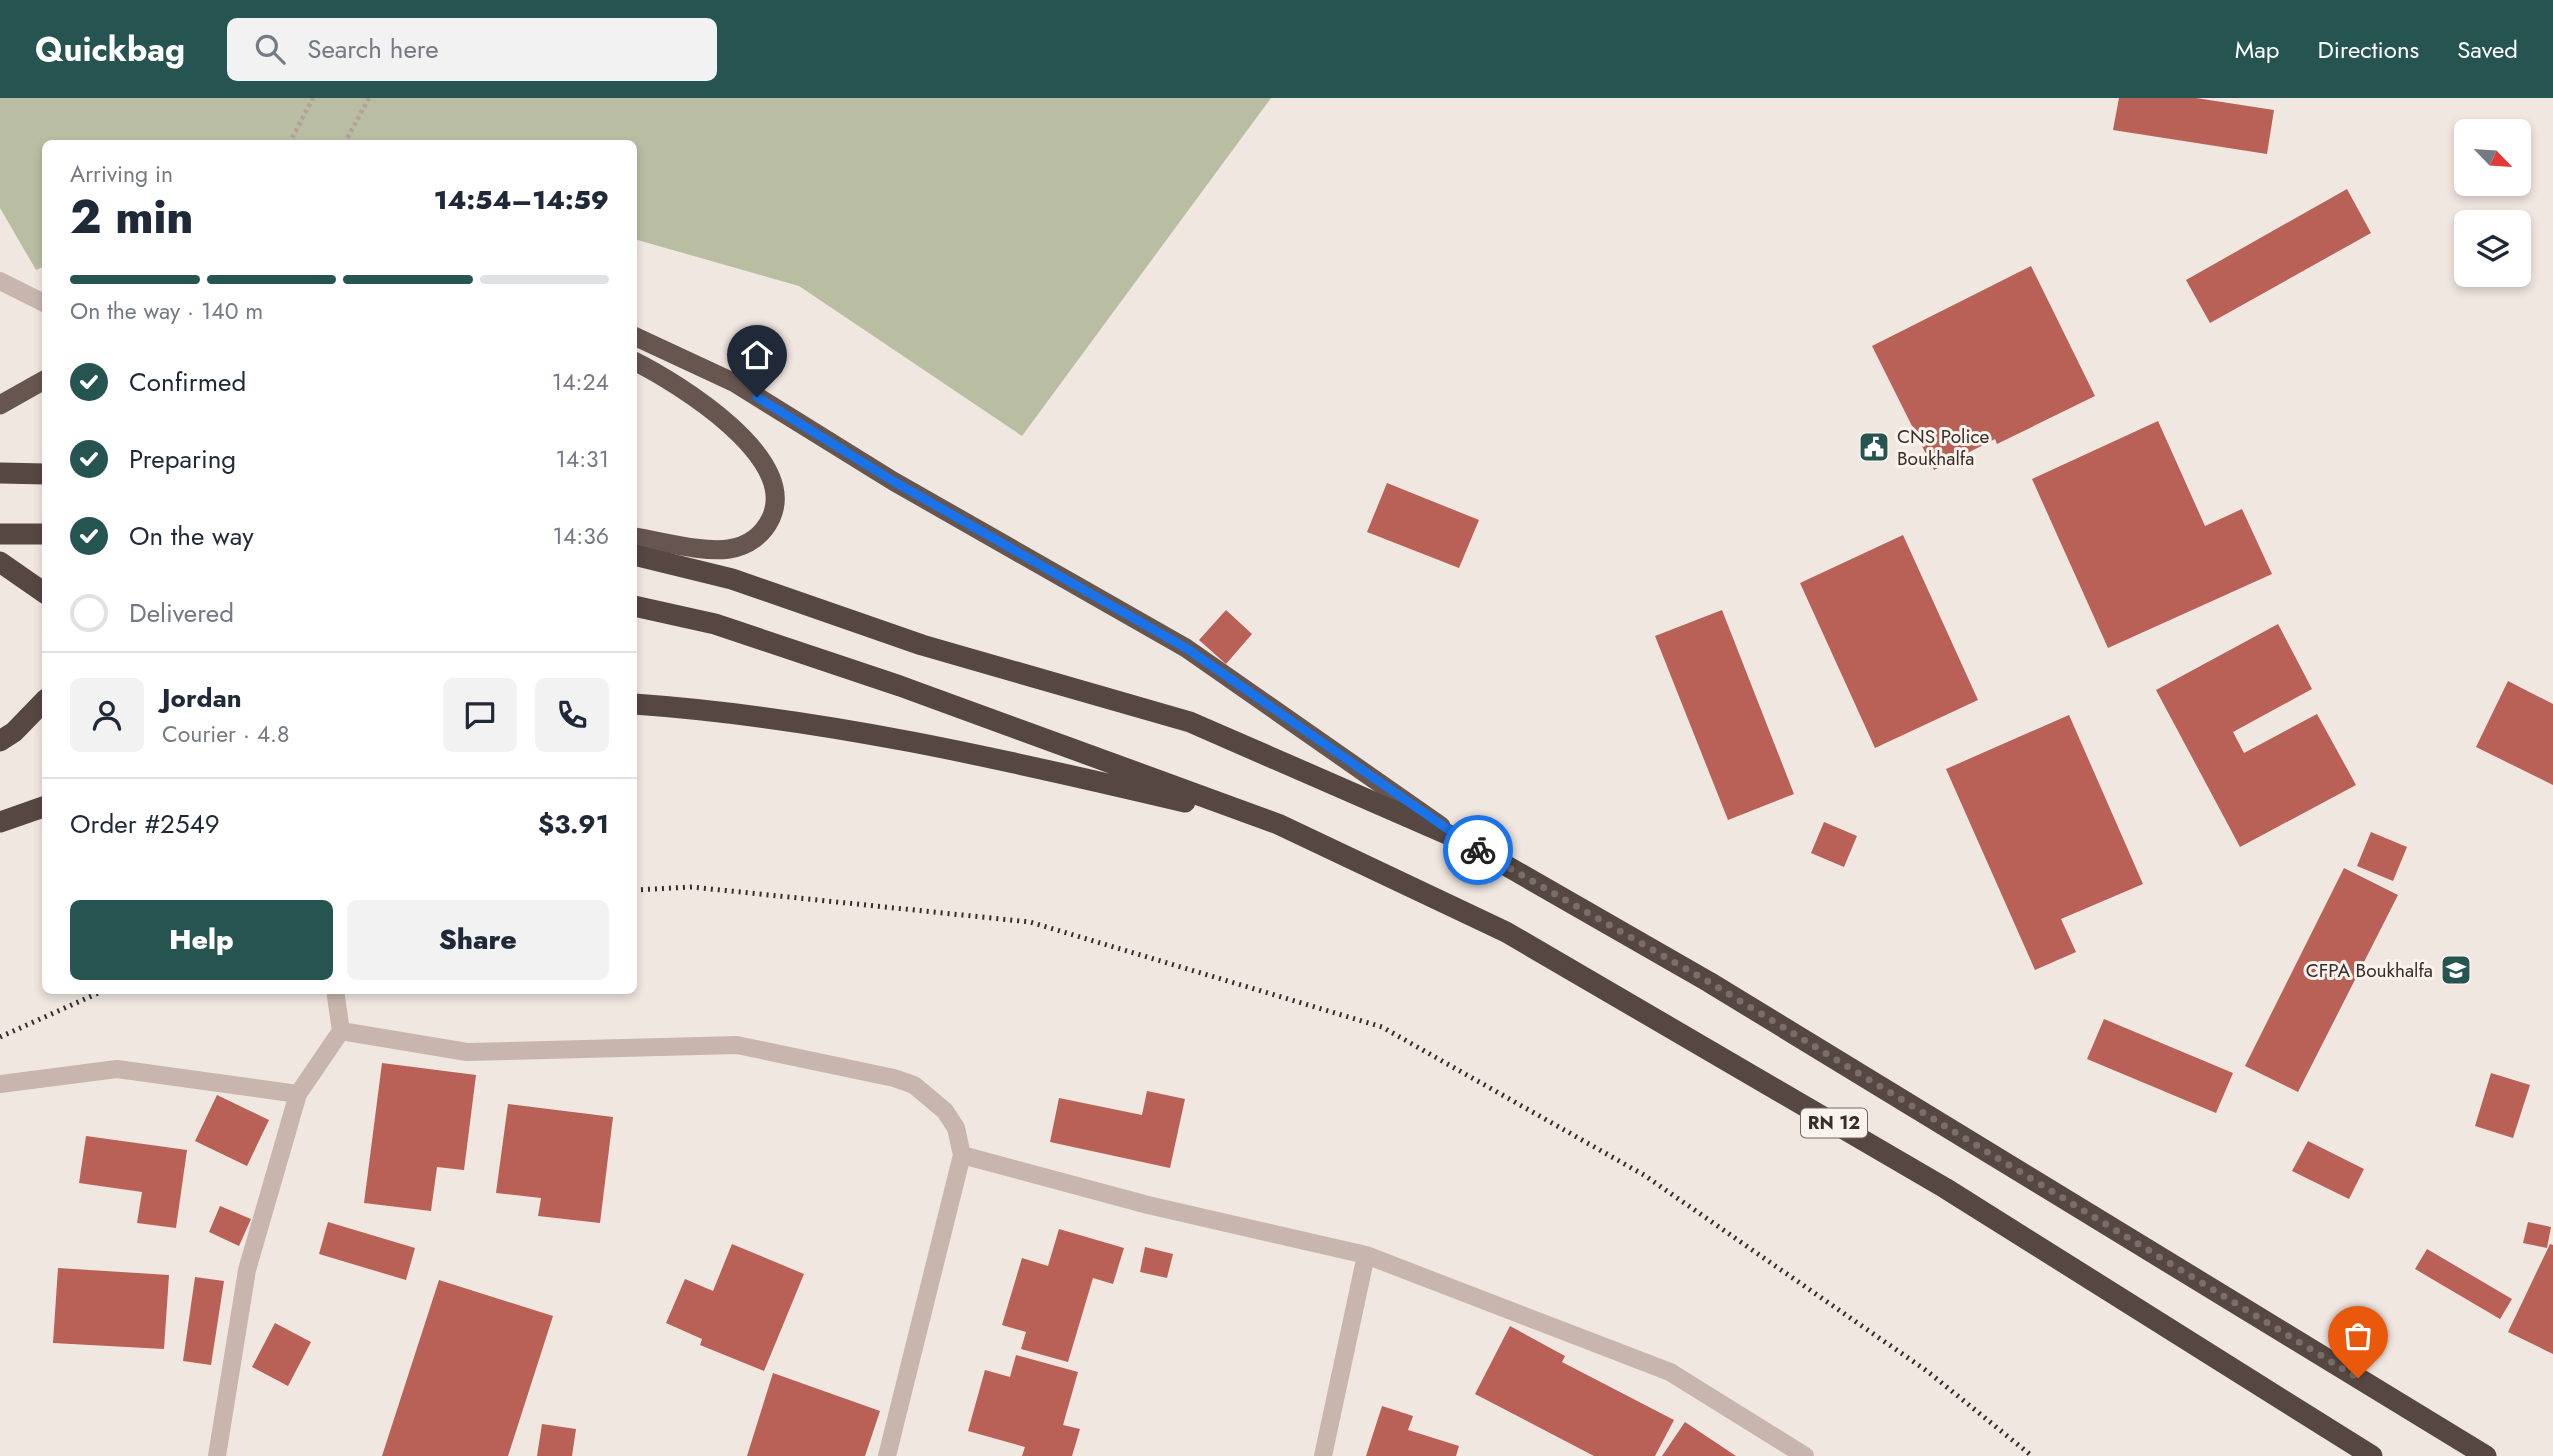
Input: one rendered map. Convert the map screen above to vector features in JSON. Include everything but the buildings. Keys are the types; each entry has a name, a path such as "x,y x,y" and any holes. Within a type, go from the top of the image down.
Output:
{"highway":[{"name":"RN 12","path":"637,337 734,383 893,481 1186,648 1465,842 1720,989 2486,1456"},
{"path":"637,362 677,383 726,423 767,466 775,489 775,502 768,524 760,534 739,547 716,549 637,537"},
{"path":"0,405 42,381"},
{"path":"0,472 42,474"},
{"path":"0,534 42,534"},
{"path":"637,556 732,579 922,645 1190,722 1465,842"},
{"path":"0,562 42,591"},
{"path":"637,607 715,624 900,686 1278,824"},
{"path":"0,741 14,732 42,703"},
{"path":"637,704 731,711 1002,759 1278,824"},
{"path":"0,822 42,807"},
{"name":"RN 12","path":"1278,824 1506,932 1667,1025 1945,1188 2372,1456"}],"street":[{"path":"0,281 42,302"},
{"path":"217,1456 247,1270 298,1094 341,1031 336,994"},
{"path":"341,1031 467,1052 737,1045 894,1078 914,1086 945,1111 956,1128 962,1155 887,1456"},
{"path":"0,1084 117,1069 298,1094"},
{"path":"962,1155 1148,1205 1366,1255 1670,1372 1805,1456"},
{"path":"1323,1456 1366,1255"}],"path":[{"path":"291,140 313,98"},
{"path":"346,140 369,98"}],"green space":[{"path":"0,98 1271,98 1022,436 799,286 637,240 637,140 42,140 42,267 36,270 0,208"}],"railway":[{"path":"637,890 692,887 1030,922 1382,1027 1644,1175 1927,1371 2032,1456"},
{"path":"0,1037 96,994"}],"way so far":[{"path":"1478,850 1709,982 2358,1378"}],"place":[{"name":"CNS Police Boukhalfa","path":"1874,447"},
{"name":"CFPA Boukhalfa","path":"2456,970"}],"route":[{"path":"757,397 893,481 1186,648 1478,850"}]}
